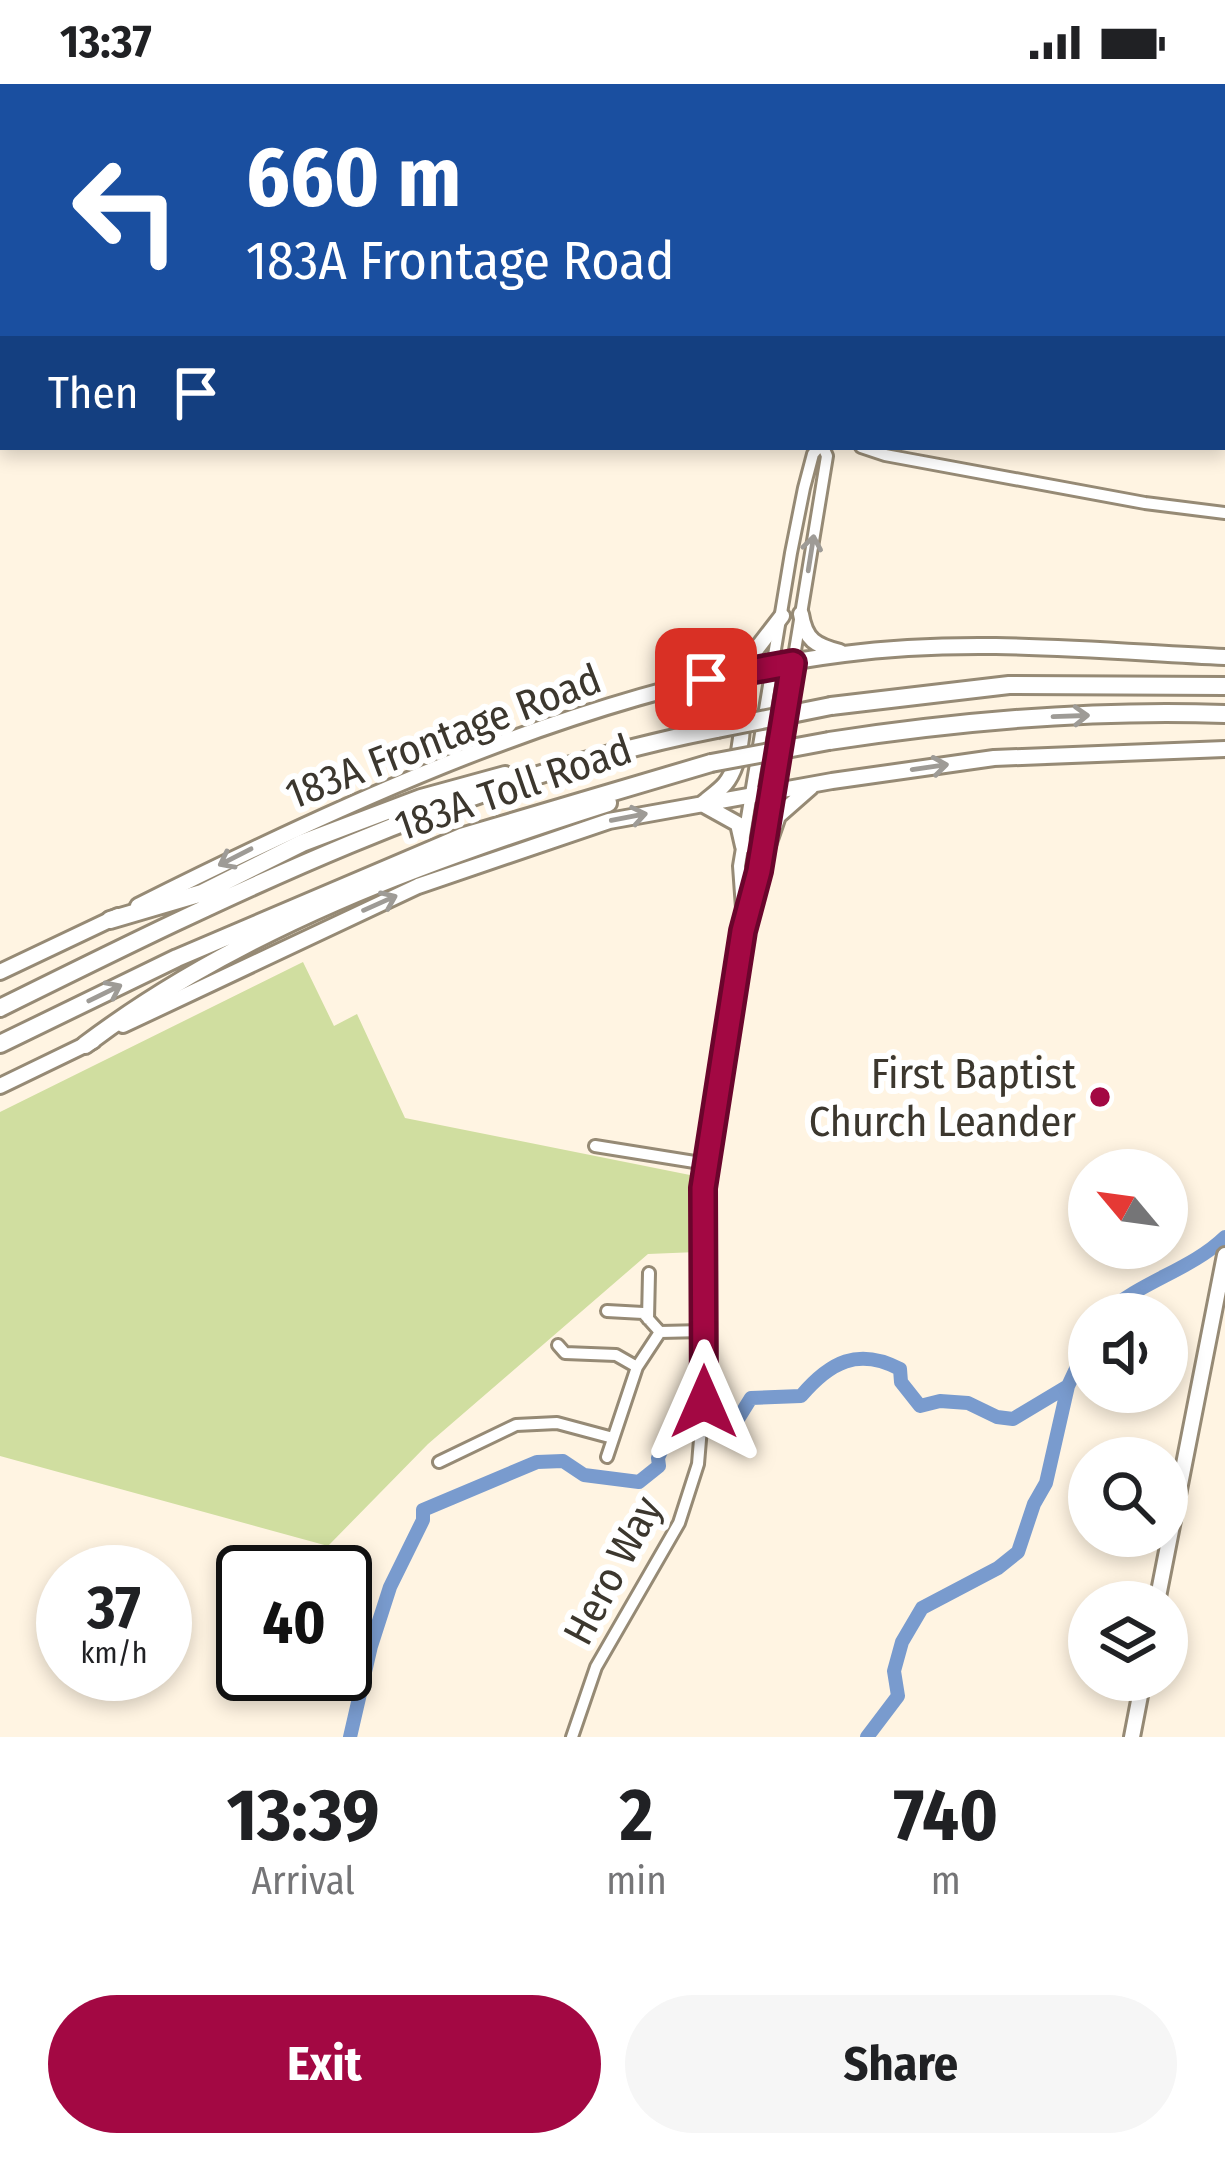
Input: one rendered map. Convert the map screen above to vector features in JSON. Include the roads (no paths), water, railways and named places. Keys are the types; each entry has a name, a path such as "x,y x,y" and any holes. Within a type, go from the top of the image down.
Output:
{"highway":[{"name":"183A Toll Road","path":"0,1008 355,841 559,766 637,744 831,706 1009,685 1225,686"},
{"name":"183A Toll Road","path":"0,1044 177,958 461,837 685,767 919,727 1041,718 1225,714"},
{"path":"85,1045 185,976 350,896 430,861 687,778 704,765"},
{"path":"110,920 202,893 302,843 421,798 492,777 559,766"}],"main road":[{"path":"801,614 810,640 845,653"},
{"path":"738,673 782,616"},
{"name":"183A Frontage Road","path":"0,972 290,830 660,689 845,653 1002,646 1225,657"},
{"path":"703,804 731,774 742,710 732,689 706,679"},
{"path":"0,1086 418,886 609,821 814,785 1050,753 1225,749"},
{"path":"759,871 778,816 814,785"},
{"path":"703,804 738,824 742,846"},
{"path":"1161,1581 1225,1255"},
{"path":"1132,1737 1139,1701"}],"street":[{"name":"Hero Way","path":"743,931 742,846 804,488 818,450"},
{"name":"Hero Way","path":"572,1737 606,1644 679,1523 698,1464 704,1402 702,1228 707,1164 827,456 823,450"},
{"path":"870,450 1145,503 1225,513"},
{"path":"595,1146 707,1164"},
{"path":"648,1319 649,1273"},
{"path":"607,1311 643,1313 661,1332 704,1331"},
{"path":"607,1456 638,1367 661,1332"},
{"path":"558,1345 565,1353 616,1355 638,1367"},
{"path":"439,1462 516,1425 556,1423 613,1438"}],"waterway":[{"path":"1134,1293 1225,1237"},
{"path":"350,1737 371,1646 423,1510 537,1462 563,1461 584,1475 639,1482 659,1466 675,1420 707,1414 733,1427 751,1398 801,1396 823,1374 858,1359 900,1369 901,1382 920,1406 940,1401 968,1403 997,1417 1013,1419 1068,1386"},
{"path":"867,1737 898,1696 894,1671 902,1642 922,1608 998,1568 1018,1552 1046,1483 1068,1386"}],"place":[{"name":"First Baptist Church Leander","path":"1100,1097"}]}
